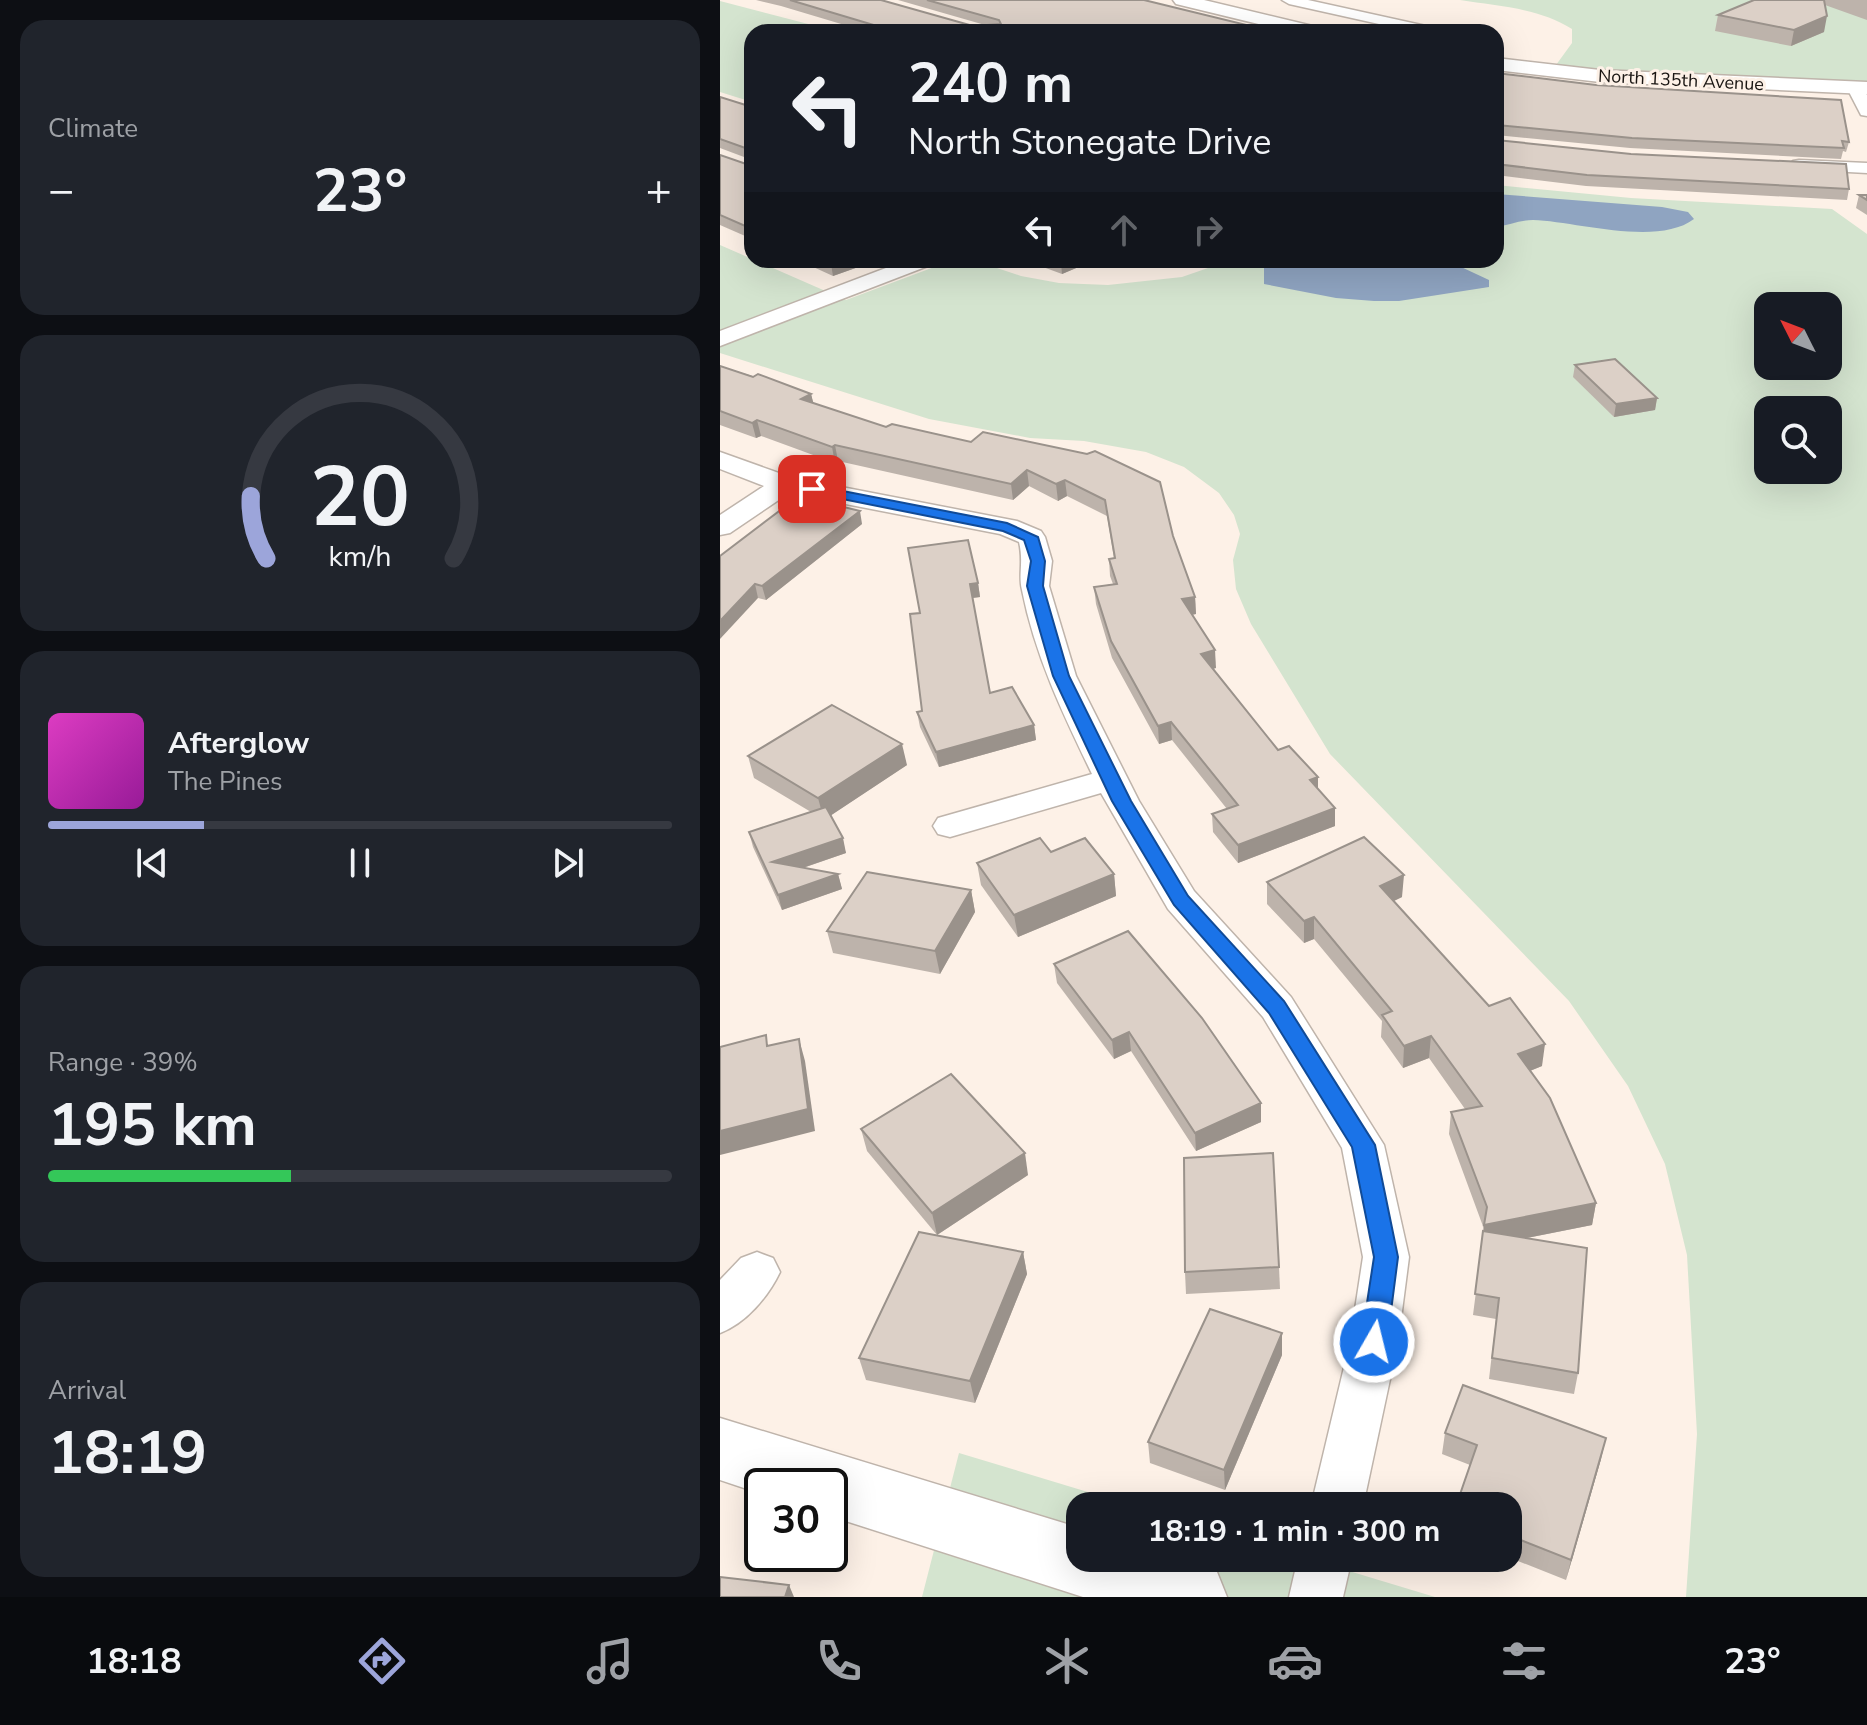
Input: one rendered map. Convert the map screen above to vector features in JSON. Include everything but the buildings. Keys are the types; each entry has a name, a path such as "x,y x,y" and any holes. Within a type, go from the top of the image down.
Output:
{"street":[{"path":"1182,0 1281,24"},
{"path":"1289,0 1398,24"},
{"name":"North 135th Avenue","path":"1504,65 1615,77 1861,88"},
{"path":"1861,88 1867,111"},
{"path":"1776,165 1867,168"},
{"path":"720,339 905,268"},
{"path":"720,460 784,484 1007,527 1031,537 1038,561 1035,586 1061,676 1122,801 1181,900 1277,1007 1363,1145 1386,1257 1374,1342 1340,1492"},
{"path":"720,527 784,484"},
{"path":"950,826 1112,779"},
{"path":"720,1312 757,1272"},
{"path":"720,1449 1192,1597"},
{"path":"1316,1597 1322,1572"}],"green space":[{"path":"1460,0 1867,0 1867,84 1655,74 1556,65 1572,43 1572,29 1532,12"},
{"path":"720,1 808,24 744,24 744,100 720,92"},
{"path":"1504,186 1631,198 1832,209 1867,234 1867,1597 1686,1597 1697,1434 1687,1255 1665,1164 1628,1086 1569,1001 1330,754 1251,624 1236,589 1233,560 1240,534 1234,515 1219,493 1184,467 1146,452 1084,441 1030,438 929,419 720,353 720,245 744,255 744,268 773,268 846,300 932,268 997,268 1059,283 1108,285 1182,277 1208,268 1504,268"},
{"path":"959,1453 1088,1492 1066,1492 1066,1572 1352,1572 1435,1597 922,1597"}],"water":[{"path":"1504,195 1662,207 1688,212 1694,219 1678,227 1638,232 1550,221 1524,221 1504,225"},
{"path":"1264,268 1463,268 1489,280 1489,287 1399,301 1336,298 1264,284"}],"route":[{"path":"812,489 1007,527 1031,537 1038,561 1035,586 1061,676 1122,801 1181,900 1277,1007 1363,1145 1386,1257 1374,1342"}]}
